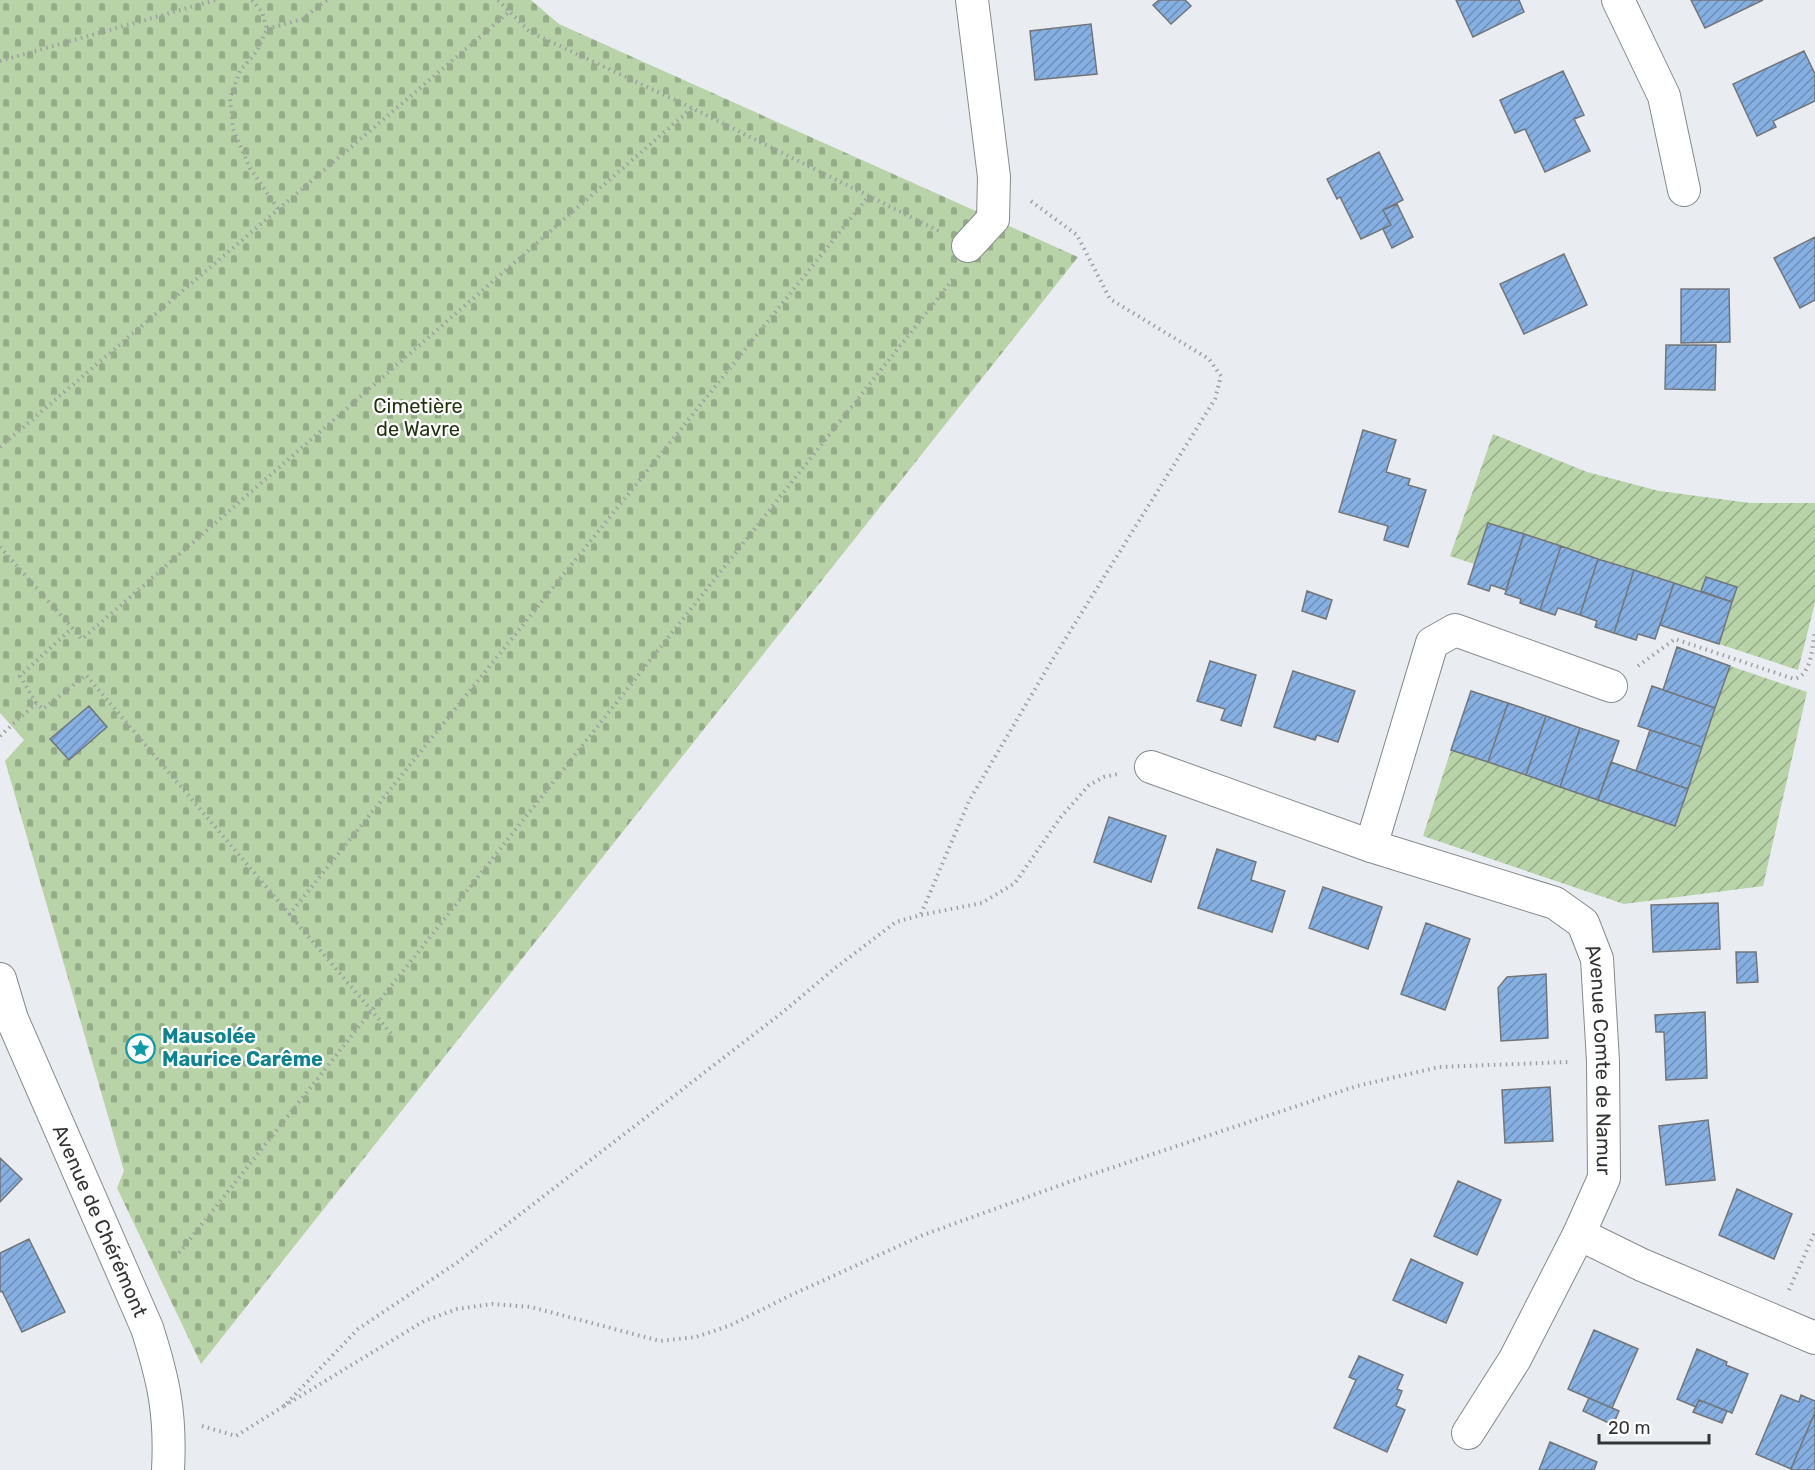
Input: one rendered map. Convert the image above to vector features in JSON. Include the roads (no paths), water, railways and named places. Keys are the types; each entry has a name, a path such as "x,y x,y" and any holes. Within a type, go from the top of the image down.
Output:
{"street":[{"path":"968,246 993,219 994,177 972,0"},
{"path":"1618,0 1664,96 1684,190"},
{"path":"1371,846 1432,643 1455,630 1611,686"},
{"name":"Avenue Comte de Namur","path":"1151,767 1371,846 1555,903 1583,923 1597,959 1603,1061 1604,1178 1579,1234 1515,1359 1468,1433"},
{"name":"Avenue de Chérémont","path":"0,979 12,1019 147,1328 161,1373 167,1407 170,1440 168,1470"},
{"path":"1579,1234 1642,1265 1815,1338"}],"place":[{"name":"Mausolée Maurice Carême","path":"141,1048"}],"park label":[{"name":"Cimetière de Wavre","path":"418,418"}]}
